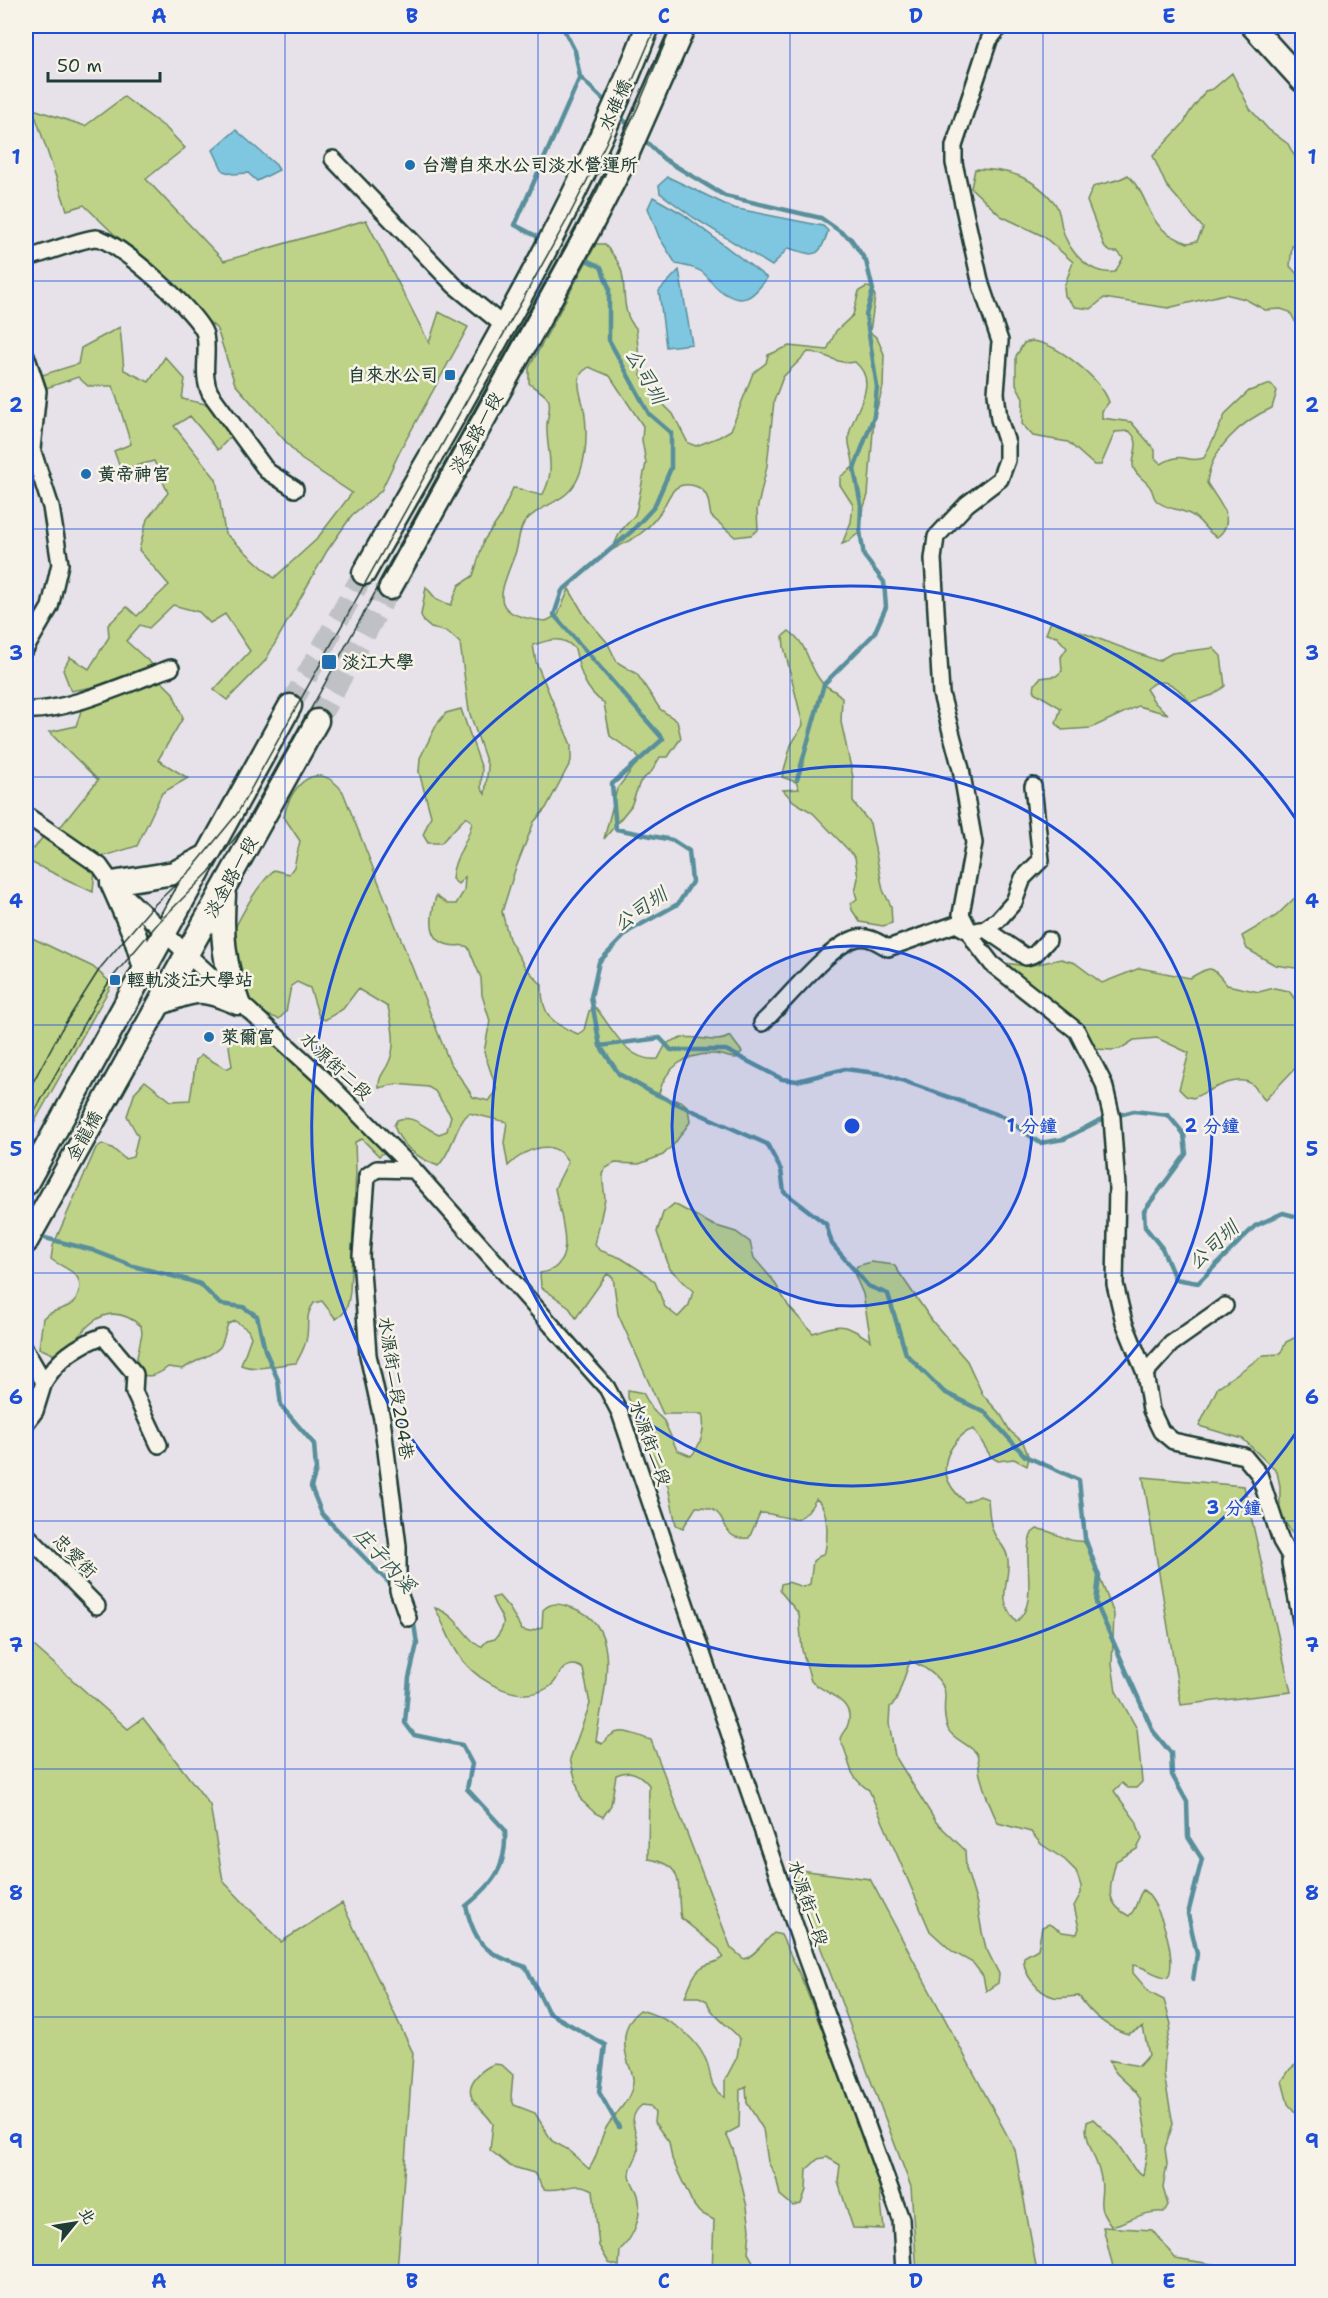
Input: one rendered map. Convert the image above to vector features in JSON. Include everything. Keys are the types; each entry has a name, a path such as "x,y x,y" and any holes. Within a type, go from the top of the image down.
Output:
{"main road":[{"name":"水碓橋","path":"562,220 601,139 648,26"},
{"name":"水碓橋","path":"588,231 626,157 684,26"},
{"path":"1252,26 1302,81"},
{"name":"淡金路一段","path":"364,573 562,220"},
{"name":"淡金路一段","path":"390,588 588,231"},
{"name":"淡金路一段","path":"117,1015 290,706"},
{"name":"淡金路一段","path":"142,1031 161,1004 317,721"},
{"path":"145,968 134,933 112,883 174,873 205,857"},
{"path":"225,888 222,924 226,967 238,1003"},
{"path":"161,1004 182,995 207,990 238,1003"},
{"name":"金龍橋","path":"26,1184 117,1015"},
{"name":"金龍橋","path":"26,1242 142,1031"}],"street":[{"path":"1000,26 989,40 954,146 954,163 981,285 1000,341 996,393 999,419 1008,443 1006,460 1000,479 967,504 936,537 933,559 941,694 961,769 974,843 961,914 977,931 992,963 1077,1031 1104,1084 1111,1112 1117,1187 1115,1284 1124,1322 1145,1373 1151,1410 1161,1431 1173,1441 1244,1456 1259,1474 1281,1541 1297,1558 1302,1576"},
{"path":"333,159 455,286 504,326"},
{"path":"26,259 96,238 113,244 130,257 194,317 204,333 205,382 210,393 267,471 295,489"},
{"path":"26,356 38,392 32,450 51,507 60,564 50,607 26,648"},
{"path":"26,710 38,711 63,705 171,668"},
{"path":"977,931 998,920 1014,902 1023,879 1041,860 1033,786"},
{"name":"水源街二段","path":"26,815 100,866 112,883 238,1003 326,1081 414,1170 607,1388 620,1413 805,1955 889,2183 901,2219 904,2272"},
{"path":"762,1023 787,1000 825,957 854,938 870,938 888,948 956,924 977,931 1026,957 1035,954 1048,940"},
{"name":"水源街二段204巷","path":"408,1618 398,1590 398,1546 382,1419 368,1355 361,1256 367,1176 377,1168 414,1170"},
{"path":"1145,1373 1171,1344 1225,1306"},
{"path":"26,1423 35,1411 44,1382 56,1363 87,1342 103,1336 135,1374 134,1392 159,1445"},
{"path":"26,1351 44,1382"},
{"name":"忠愛街","path":"26,1534 97,1606"},
{"path":"1297,1558 1296,1599 1302,1626"}],"green space":[{"path":"1232,73 1250,109 1268,129 1288,144 1302,170 1302,244 1292,246 1290,266 1302,280 1302,334 1290,312 1281,309 1265,310 1245,299 1225,294 1168,308 1104,298 1091,309 1075,307 1065,296 1064,287 1073,262 1043,236 1001,216 971,188 975,169 998,170 1028,180 1046,193 1056,205 1065,237 1075,253 1081,260 1097,270 1115,272 1123,258 1118,252 1111,252 1105,248 1087,201 1093,187 1128,175 1163,230 1188,243 1197,241 1203,228 1166,185 1153,156 1185,122 1205,91 1213,89"},
{"path":"124,97 166,128 185,148 146,179 224,261 366,220 429,343 439,312 468,327 401,449 381,491 352,515 327,551 265,661 227,700 214,690 250,651 225,614 210,623 199,612 173,605 149,628 140,625 126,641 155,667 161,681 173,693 183,718 158,760 188,778 162,793 137,846 101,857 95,870 93,892 26,860 26,845 34,849 44,835 62,825 98,780 49,732 76,726 81,711 101,702 92,687 71,691 63,670 70,657 89,669 109,637 108,625 127,607 137,616 169,585 139,550 147,519 168,493 154,461 121,470 114,451 131,444 113,386 88,386 78,377 26,395 26,380 78,364 81,348 120,327 124,370 149,382 165,357 185,379 182,399 210,405 232,435 218,450 190,416 174,426 216,479 225,533 274,578 316,540 352,493 301,459 235,384 217,329 84,205 67,210 33,109 85,126"},
{"path":"596,244 604,244 621,269 626,309 636,328 641,375 657,398 673,414 688,443 696,446 731,430 753,373 766,363 768,355 789,346 827,350 836,331 853,315 859,291 866,287 872,288 875,296 870,332 877,338 884,354 883,387 874,419 868,495 862,512 861,531 849,541 842,544 851,522 853,505 840,485 840,477 853,467 849,435 866,388 866,379 855,362 837,361 808,352 783,377 774,401 767,466 757,510 758,530 751,535 735,537 711,516 708,498 700,488 682,485 674,490 662,510 646,529 612,550 620,532 635,515 637,508 646,463 642,440 643,426 610,376 589,367 579,379 586,432 580,473 569,491 531,516 521,530 502,592 502,601 506,608 514,614 546,621 558,615 569,589 586,618 607,642 617,662 637,674 660,709 677,721 681,738 668,757 660,757 652,771 640,782 631,806 604,839 617,789 639,760 636,754 610,736 604,703 587,686 575,649 560,640 550,640 533,645 536,662 571,745 571,761 546,808 534,822 515,870 502,912 509,939 525,967 542,985 546,1011 555,1022 569,1030 578,1034 584,1030 589,1011 596,1008 629,1050 647,1059 658,1059 666,1044 685,1038 716,1040 730,1036 742,1052 736,1058 715,1054 693,1056 678,1064 666,1076 659,1093 665,1099 681,1101 688,1107 690,1122 663,1155 639,1164 615,1163 606,1168 602,1174 605,1199 595,1244 599,1250 621,1258 655,1282 665,1307 678,1317 689,1305 693,1291 670,1269 657,1232 663,1213 674,1204 713,1225 736,1232 750,1242 754,1258 773,1280 789,1307 813,1333 830,1327 843,1326 871,1341 863,1294 854,1273 857,1266 871,1262 894,1265 933,1322 967,1361 983,1395 1001,1415 1010,1431 1023,1442 1029,1458 1027,1466 1014,1459 998,1461 991,1457 974,1429 957,1440 949,1453 945,1467 951,1486 965,1502 980,1496 988,1499 992,1527 1007,1555 1005,1598 1006,1605 1016,1622 1023,1613 1029,1592 1028,1555 1032,1533 1037,1529 1043,1530 1071,1540 1083,1541 1088,1548 1114,1614 1112,1664 1116,1691 1137,1729 1142,1782 1136,1788 1128,1788 1122,1783 1114,1791 1136,1821 1142,1839 1137,1849 1116,1861 1110,1893 1115,1905 1129,1916 1143,1890 1149,1896 1166,1931 1171,1958 1168,1977 1133,1965 1133,1973 1150,1993 1164,2000 1171,2024 1165,2049 1164,2075 1173,2124 1165,2148 1167,2164 1163,2188 1168,2205 1164,2212 1143,2214 1111,2226 1102,2212 1101,2178 1088,2141 1087,2122 1093,2119 1117,2143 1135,2170 1143,2175 1148,2145 1140,2099 1111,2066 1109,2060 1139,2066 1149,2055 1143,2027 1128,2034 1113,2028 1100,2020 1079,1996 1060,1998 1048,1995 1028,1976 1024,1957 1038,1949 1042,1927 1049,1924 1062,1932 1077,1934 1079,1928 1074,1906 1081,1893 1081,1886 1076,1871 1065,1860 1041,1844 1031,1832 998,1823 979,1772 976,1753 950,1733 945,1714 945,1691 928,1670 910,1661 896,1701 890,1707 889,1723 895,1756 936,1822 965,1850 966,1868 977,1904 986,1948 999,1974 998,1983 986,1991 983,1976 973,1963 953,1952 930,1931 869,1790 852,1773 840,1739 847,1727 848,1711 838,1699 811,1681 802,1650 799,1614 780,1591 781,1584 788,1582 803,1587 810,1584 813,1561 825,1552 826,1523 820,1503 816,1499 804,1515 792,1519 760,1513 749,1538 738,1538 731,1535 721,1517 708,1508 696,1507 683,1528 676,1525 668,1486 650,1449 644,1425 628,1398 628,1390 643,1393 652,1409 664,1421 677,1450 691,1456 702,1436 702,1414 663,1414 618,1314 613,1277 607,1274 576,1318 568,1306 541,1287 540,1273 553,1269 561,1261 564,1250 565,1238 555,1188 568,1162 562,1154 555,1149 539,1148 531,1150 508,1166 504,1143 507,1122 469,1113 460,1124 447,1153 438,1166 417,1155 405,1145 397,1132 394,1125 397,1120 414,1120 439,1134 447,1131 451,1116 435,1091 428,1087 396,1084 379,1088 393,1048 388,1007 358,989 343,1009 325,1020 319,1017 310,988 297,982 291,986 286,1012 279,1019 250,1009 228,941 248,903 274,870 289,874 294,867 300,841 284,817 292,795 306,779 315,776 334,782 343,792 449,1061 473,1097 489,1101 497,1090 484,1052 490,1021 482,995 481,978 468,947 452,946 442,942 433,932 432,925 436,896 448,904 456,904 464,891 465,877 458,884 452,879 455,864 472,822 466,817 441,843 428,843 423,835 431,816 419,772 420,758 437,724 446,713 461,709 482,769 481,788 485,794 488,767 469,711 460,643 448,632 431,628 424,622 421,615 426,587 437,600 451,605 459,585 473,576 484,540 499,519 513,488 543,494 550,468 547,435 549,404 548,398 529,383 529,368"},
{"path":"1032,341 1053,348 1088,373 1109,402 1102,411 1102,418 1131,422 1155,450 1155,458 1161,464 1175,458 1193,460 1204,458 1226,413 1249,391 1271,384 1277,391 1272,408 1250,420 1230,437 1221,447 1209,471 1207,483 1226,517 1223,531 1217,537 1193,516 1162,505 1156,500 1150,487 1134,468 1136,443 1129,431 1115,432 1101,465 1094,465 1068,442 1033,436 1022,424 1023,398 1016,384 1016,356 1024,343"},
{"path":"1051,621 1158,661 1172,653 1213,648 1221,656 1225,686 1213,695 1190,702 1170,684 1158,682 1146,689 1155,703 1168,714 1138,706 1091,728 1062,730 1056,723 1061,708 1034,692 1035,684 1040,678 1056,676 1062,671 1061,657 1067,648 1057,637 1046,634"},
{"path":"789,631 804,648 820,680 842,698 841,722 853,777 853,802 870,823 883,890 891,906 892,923 883,926 860,922 852,910 851,903 857,899 855,892 858,878 855,857 813,813 793,801 783,790 799,789 796,782 782,777 791,745 803,725 784,647 783,636"},
{"path":"1302,891 1302,969 1275,965 1247,949 1242,936 1276,916"},
{"path":"26,935 93,967 112,984 26,1137"},
{"path":"1061,959 1075,963 1102,983 1140,968 1190,978 1211,969 1227,985 1259,992 1274,988 1289,991 1302,1009 1302,1061 1265,1100 1253,1085 1239,1081 1223,1084 1193,1098 1186,1096 1179,1089 1189,1053 1157,1038 1134,1040 1120,1049 1096,1049 996,962 1028,966"},
{"path":"259,1034 266,1039 281,1041 386,1151 379,1156 362,1139 355,1142 356,1171 350,1291 345,1310 336,1319 322,1301 314,1303 308,1315 306,1343 296,1363 268,1367 254,1368 241,1365 251,1337 248,1330 235,1321 228,1324 221,1345 213,1353 183,1369 168,1367 152,1376 134,1372 142,1333 141,1326 128,1317 116,1314 105,1315 95,1320 62,1358 39,1348 43,1318 49,1313 72,1304 80,1285 76,1275 51,1259 53,1246 96,1148 102,1144 112,1148 125,1159 133,1157 138,1136 127,1116 135,1092 145,1081 171,1101 190,1100 196,1060 202,1055 226,1069 232,1066 229,1046 232,1040"},
{"path":"1302,1334 1302,1536 1292,1533 1280,1514 1280,1486 1277,1472 1243,1439 1199,1426 1218,1387 1264,1355 1280,1354 1286,1342"},
{"path":"1143,1477 1244,1486 1291,1692 1181,1705"},
{"path":"499,1596 510,1609 522,1630 529,1632 542,1627 543,1610 550,1605 557,1604 573,1608 590,1617 600,1631 607,1666 596,1741 602,1744 619,1732 631,1733 651,1740 731,1948 744,1959 756,1952 774,1933 781,1935 801,1977 877,2168 884,2229 853,2228 838,2182 840,2165 827,2157 818,2159 807,2169 806,2190 801,2204 793,2206 780,2195 776,2177 768,2162 763,2129 747,2103 746,2086 740,2090 739,2127 726,2134 733,2149 747,2207 750,2229 748,2253 759,2272 712,2272 714,2220 699,2212 693,2204 672,2159 669,2142 654,2122 655,2113 650,2106 642,2105 634,2116 638,2152 630,2174 638,2195 639,2210 633,2232 620,2250 619,2266 609,2263 599,2246 593,2190 580,2186 544,2189 534,2173 510,2166 490,2150 493,2124 474,2101 470,2092 476,2077 494,2064 502,2065 513,2075 511,2097 514,2105 535,2113 552,2141 567,2149 589,2169 606,2127 624,2104 632,2089 633,2078 625,2050 625,2035 634,2015 640,2010 669,2022 686,2034 700,2049 708,2064 712,2083 725,2098 725,2080 737,2057 740,2039 713,2012 707,2001 699,1997 685,1997 696,1973 705,1965 723,1957 719,1949 681,1918 678,1880 675,1873 661,1862 648,1859 649,1785 634,1773 626,1772 616,1775 611,1805 603,1817 581,1800 570,1759 590,1704 583,1669 575,1665 566,1667 552,1685 538,1692 515,1693 503,1689 481,1677 463,1661 435,1608 450,1616 475,1644 481,1647 487,1641 495,1639 503,1627 502,1618 492,1598"},
{"path":"26,1639 128,1729 143,1718 210,1805 223,1881 281,1942 342,1903 413,2053 397,2272 26,2272"},
{"path":"791,1869 870,1879 1015,2150 1037,2272 917,2272 911,2187"},
{"path":"1302,2060 1302,2120 1288,2104 1282,2081 1290,2069"},
{"path":"1103,2227 1152,2230 1175,2258 1241,2269 1241,2272 1114,2272"}],"water":[{"path":"236,130 279,170 257,181 248,173 233,174 223,171 213,150"},
{"path":"668,177 733,208 823,226 828,231 825,241 818,251 810,254 788,248 772,266 694,218 660,193 659,185"},
{"path":"653,197 683,214 767,278 762,285 746,298 734,298 716,287 699,270 676,264 659,237 648,208"},
{"path":"679,270 692,344 666,347 659,291"}],"waterway":[{"name":"公司圳","path":"542,239 515,225 580,77 575,51 562,26"},
{"path":"580,77 607,103"},
{"path":"617,114 631,127"},
{"path":"641,137 664,159 725,196 821,218 851,239 866,261 873,290 866,315 877,387 874,416 854,469 861,505 860,531 864,556 884,582 886,607 874,634 824,684 797,780"},
{"name":"公司圳","path":"580,257 601,267 609,288 609,340 649,414 671,433 671,468 654,507 632,531 562,591 554,615 663,739 612,784 616,829 672,840 689,851 692,882 678,904 629,931 599,962 591,997 600,1046 660,1038 671,1050 726,1050 782,1079 797,1081 845,1069 884,1074 1002,1116 1040,1143 1064,1139 1100,1120 1134,1111 1168,1115 1184,1134 1186,1154 1144,1211 1145,1227 1162,1248 1175,1279 1198,1283 1255,1226 1283,1213 1302,1218"},
{"path":"600,1046 619,1074 653,1093 767,1144 781,1170 784,1192 826,1224 832,1244 868,1286 888,1294 906,1354 944,1392 986,1413 1025,1456 1079,1480 1085,1538 1099,1576 1096,1603 1153,1731 1171,1753 1172,1775 1187,1802 1188,1837 1202,1859 1188,1914 1197,1954 1193,1980"},
{"name":"庄子內溪","path":"37,1236 92,1250 133,1266 200,1284 220,1304 243,1307 257,1316 265,1350 278,1380 281,1406 314,1444 316,1470 311,1487 322,1514 394,1588"},
{"name":"庄子內溪","path":"413,1617 417,1644 409,1678 405,1723 414,1735 462,1745 472,1764 467,1789 505,1830 504,1855 501,1865 491,1882 466,1906 474,1931 485,1947 493,1953 526,1967 548,2012 605,2045 599,2092 619,2127"}],"tunnel":[{"path":"290,706 364,573"},
{"path":"317,721 390,588"}],"tram line":[{"path":"26,1095 61,1030 101,967 152,907 191,870 237,814 568,218 606,143 656,26"},
{"path":"26,1127 111,979 159,922 209,872 251,817 596,193 637,109 672,26"}],"place":[{"name":"台灣自來水公司淡水營運所","path":"410,165"},
{"name":"自來水公司","path":"450,375"},
{"name":"黃帝神宮","path":"86,474"},
{"name":"淡江大學","path":"329,662"},
{"name":"輕軌淡江大學站","path":"115,980"},
{"name":"萊爾富","path":"209,1037"}]}
